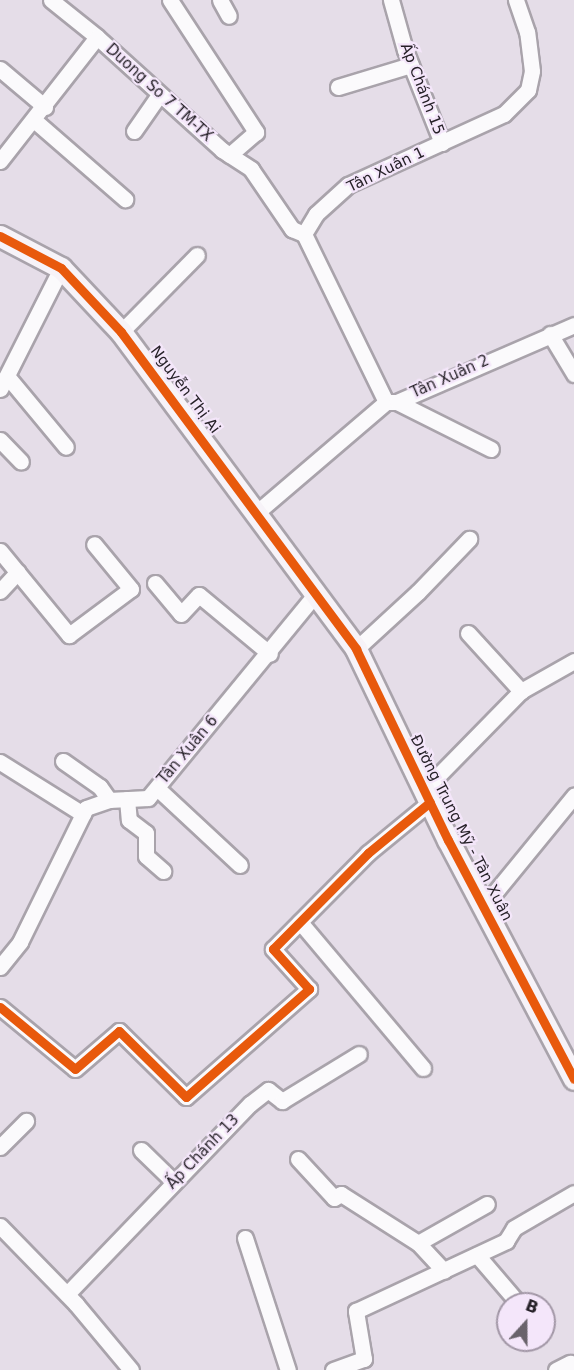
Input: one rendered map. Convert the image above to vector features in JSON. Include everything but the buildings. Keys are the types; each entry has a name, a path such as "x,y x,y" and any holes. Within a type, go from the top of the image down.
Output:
{"street":[{"path":"51,0 97,37"},
{"path":"170,0 256,132 230,155"},
{"path":"220,0 229,16"},
{"name":"Ấp Chánh 15","path":"391,0 411,65 442,142"},
{"name":"Tân Xuân 1","path":"304,234 316,214 348,185 504,114 528,90 532,71 527,32 516,0"},
{"name":"Duong So 7 TM-TX","path":"0,161 45,107 97,37 159,95 251,170 291,229 304,234"},
{"path":"338,87 411,65"},
{"path":"0,69 45,107"},
{"path":"134,131 159,95"},
{"path":"34,120 125,199"},
{"path":"304,234 392,402 491,449"},
{"name":"Nguyễn Thị Ai","path":"0,236 61,268 122,332 225,468 314,596"},
{"path":"122,332 197,255"},
{"path":"61,268 3,382 66,447"},
{"name":"Tân Xuân 2","path":"255,514 392,402 574,325"},
{"path":"550,334 574,374"},
{"path":"0,440 21,462"},
{"path":"356,649 418,592 469,539"},
{"path":"0,551 69,635 131,589 94,544"},
{"path":"0,591 18,572"},
{"path":"155,584 181,614 200,596 270,654"},
{"name":"Đường Trung Mỹ - Tân Xuân","path":"314,596 356,649 483,907 574,1079"},
{"name":"Tân Xuân 6","path":"83,814 86,808 109,800 148,798 270,654 314,596"},
{"path":"468,633 521,691"},
{"path":"0,1007 75,1069 119,1031 186,1097 309,989 273,949 427,796 521,691 574,661"},
{"path":"63,761 100,787 109,800"},
{"path":"0,762 83,814 20,942 0,967"},
{"path":"157,788 240,865"},
{"path":"483,907 574,796"},
{"path":"127,799 129,819 146,833 146,855 163,871"},
{"path":"300,922 423,1068"},
{"name":"Ấp Chánh 13","path":"67,1294 174,1182 268,1090 282,1101 359,1054"},
{"path":"0,1147 26,1121"},
{"path":"141,1150 174,1182"},
{"path":"298,1159 334,1198 340,1194 418,1243 444,1271"},
{"path":"333,1370 364,1359 356,1311 507,1241 514,1228 574,1193"},
{"path":"418,1243 487,1204"},
{"path":"0,1226 67,1294 131,1370"},
{"path":"245,1238 288,1370"},
{"path":"477,1255 509,1292"},
{"path":"556,1370 570,1363"}],"cycle path":[{"path":"0,236 61,268 121,332 356,649 448,840 574,1079"},
{"path":"0,1007 75,1069 119,1031 186,1097 309,989 273,949 368,853 430,802"}]}
